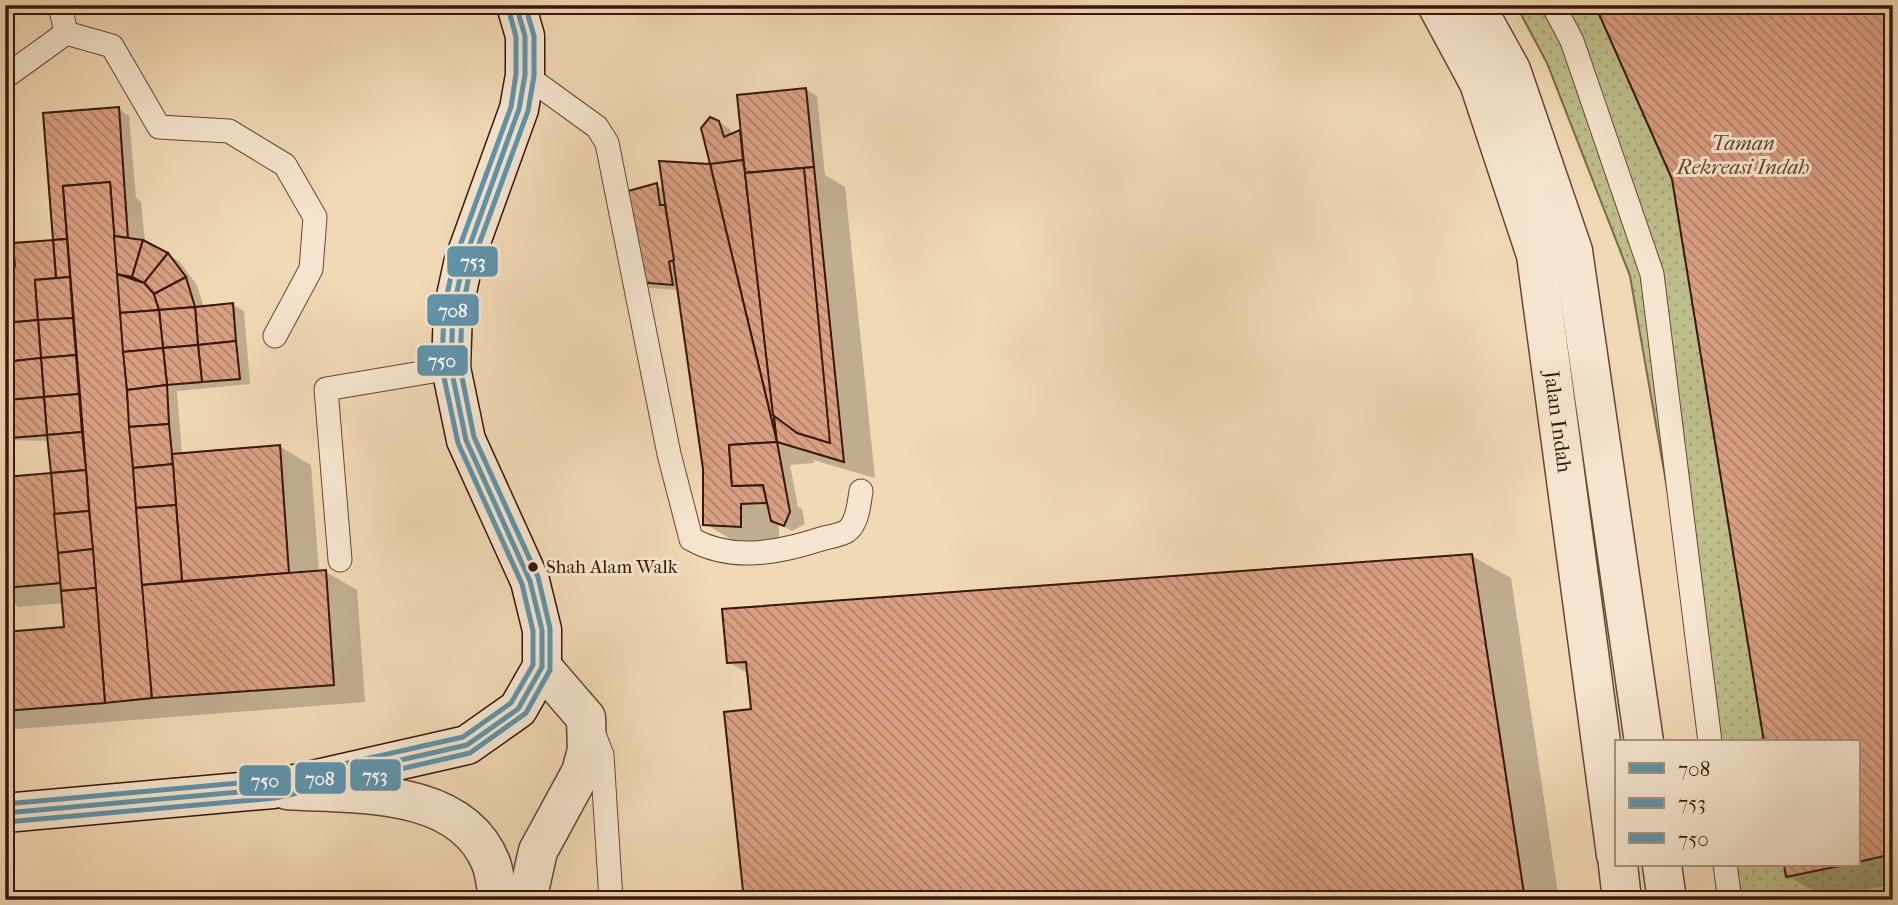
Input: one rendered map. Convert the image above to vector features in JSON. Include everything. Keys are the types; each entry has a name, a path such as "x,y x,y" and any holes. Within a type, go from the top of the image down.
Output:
{"street":[{"path":"5,813 273,789 467,745 519,709 542,667 542,630 530,580 466,440 451,368 453,310 463,264 519,109 526,75 524,36 516,5"},
{"name":"Jalan Indah","path":"1437,5 1479,83 1536,255 1615,848"},
{"name":"Jalan Indah","path":"1475,5 1511,71 1573,251 1644,740"},
{"path":"527,900 538,851 581,772 587,750 586,718 542,667"},
{"path":"273,789 389,798 440,809 464,826 491,862 499,900"},
{"path":"1618,866 1622,900"},
{"path":"1662,866 1667,900"}],"lane":[{"path":"60,5 66,33"},
{"path":"1553,5 1572,41 1651,274 1710,740"},
{"path":"5,77 66,33"},
{"path":"66,33 112,46 159,127 229,131 285,165 315,217 311,268 275,336"},
{"path":"526,75 597,127 607,143 669,454 691,539 708,549 733,553 791,549 847,531 855,517 861,491"},
{"path":"340,560 326,389 384,377 451,368"},
{"path":"586,718 602,755 611,900"},
{"path":"1725,866 1730,900"}],"green space":[{"name":"Taman Rekreasi Indah","path":"1516,5 1893,5 1893,900 1722,900 1718,866 1860,866 1860,740 1702,740 1681,568 1630,276 1547,63"}],"building":[{"name":"Taman Rekreasi Indah","path":"1595,5 1893,5 1893,854 1860,862 1860,740 1764,740 1672,179"},
{"path":"806,88 814,167 745,173 737,95"},
{"path":"119,107 128,238 114,236 110,182 63,186 67,239 53,240 43,113"},
{"path":"710,117 719,121 724,137 740,130 743,160 710,164 701,128"},
{"path":"743,160 745,173 777,442 710,164"},
{"path":"659,161 710,164 777,442 729,445 732,486 763,485 767,503 741,504 741,527 703,525 703,469"},
{"path":"814,167 844,462 777,442 745,173"},
{"path":"804,168 830,443 797,433 773,415 745,173"},
{"path":"110,182 152,698 105,703 63,186"},
{"path":"657,183 660,205 665,205 674,260 669,262 673,285 637,282 621,193"},
{"path":"114,236 143,240 132,277 117,274"},
{"path":"67,239 70,277 56,278 53,240"},
{"path":"53,240 56,278 35,280 38,320 5,323 5,267 15,266 13,243"},
{"path":"143,240 168,253 144,283 132,277"},
{"path":"168,253 186,277 154,294 144,283"},
{"path":"117,274 144,283 154,294 159,310 120,313"},
{"path":"70,277 73,318 38,320 35,280"},
{"path":"186,277 195,307 159,310 154,294"},
{"path":"233,303 236,341 198,345 195,307"},
{"path":"195,307 198,345 163,348 159,310"},
{"path":"159,310 163,348 123,352 120,313"},
{"path":"73,318 76,355 41,358 38,320"},
{"path":"38,320 41,358 5,362 5,323"},
{"path":"236,341 240,379 202,382 198,345"},
{"path":"198,345 202,382 167,385 163,348"},
{"path":"163,348 167,385 127,390 123,352"},
{"path":"76,355 79,394 44,397 41,358"},
{"path":"41,358 44,397 8,400 5,362"},
{"path":"167,385 169,424 129,427 127,390"},
{"path":"79,394 82,432 47,435 44,397"},
{"path":"44,397 47,435 11,438 8,400"},
{"path":"5,400 8,400 11,438 5,437"},
{"path":"169,424 173,464 133,468 129,427"},
{"path":"82,432 86,470 51,473 47,435"},
{"path":"777,442 790,512 784,526 771,521 763,485 732,486 729,445"},
{"path":"280,445 289,573 182,581 172,454"},
{"path":"173,464 176,505 136,508 133,468"},
{"path":"86,470 89,511 54,514 51,473"},
{"path":"51,473 61,583 5,588 5,477"},
{"path":"176,505 182,581 142,585 136,508"},
{"path":"89,511 93,549 58,553 54,514"},
{"path":"93,549 96,588 61,591 58,553"},
{"path":"1472,554 1525,900 744,900 724,712 751,709 746,662 727,663 722,609"},
{"path":"326,570 334,685 152,698 142,585"},
{"path":"96,588 105,703 5,711 5,632 64,627 61,591"},
{"path":"1784,866 1839,866 1786,877"}],"transit line":[{"name":"708","path":"5,813 273,789 467,745 518,709 542,667 542,630 530,581 466,440 451,368 453,310 463,264 519,109 525,75 525,36 516,5"},
{"name":"753","path":"6,822 275,798 470,753 526,713 550,670 550,628 538,577 474,437 460,367 462,311 471,266 528,111 534,76 534,36 525,5"},
{"name":"750","path":"5,804 272,780 463,737 511,703 533,665 533,631 522,584 458,443 442,368 444,309 454,262 511,107 516,74 516,37 508,7"}],"place":[{"name":"Shah Alam Walk","path":"533,567"}]}
